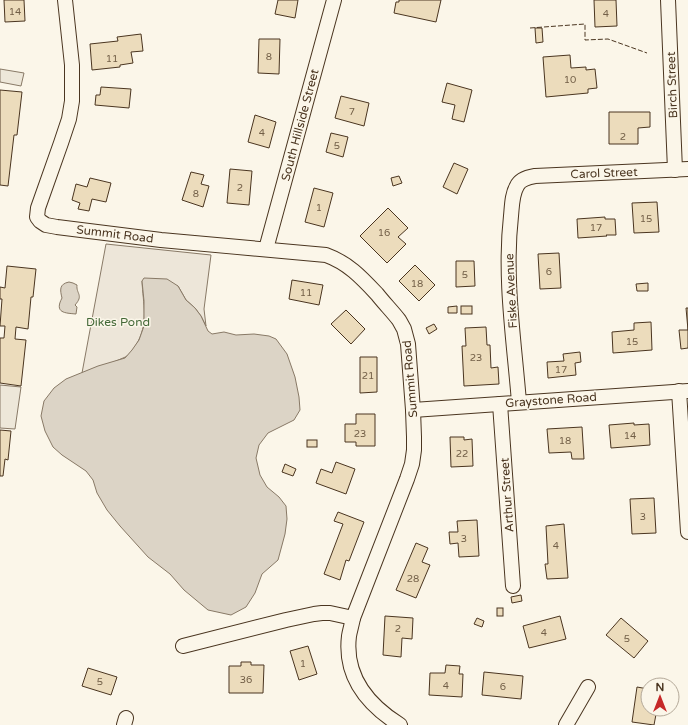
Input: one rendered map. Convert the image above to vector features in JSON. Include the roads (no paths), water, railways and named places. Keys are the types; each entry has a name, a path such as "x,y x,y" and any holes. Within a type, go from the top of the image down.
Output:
{"street":[{"name":"Summit Road","path":"65,0 72,65 72,101 69,119 38,208 37,217 42,223 81,231 326,255 351,268 360,276 396,316 404,329 408,344 413,410 414,450 410,471 353,618 349,636 350,663 356,680 366,698 374,706 400,725"},
{"name":"South Hillside Street","path":"266,249 334,0"},
{"name":"Birch Street","path":"668,0 682,169"},
{"name":"Carol Street","path":"520,182 526,178 535,176 682,169"},
{"name":"Fiske Avenue","path":"519,402 509,292 508,257 513,199 516,188 520,182"},
{"name":"Graystone Road","path":"413,410 684,391"},
{"path":"684,391 688,532"},
{"name":"Arthur Street","path":"500,404 513,586"},
{"path":"183,646 314,614 330,613 353,618"},
{"path":"566,725 588,687"}],"park label":[{"name":"Dikes Pond","path":"118,322"}]}
